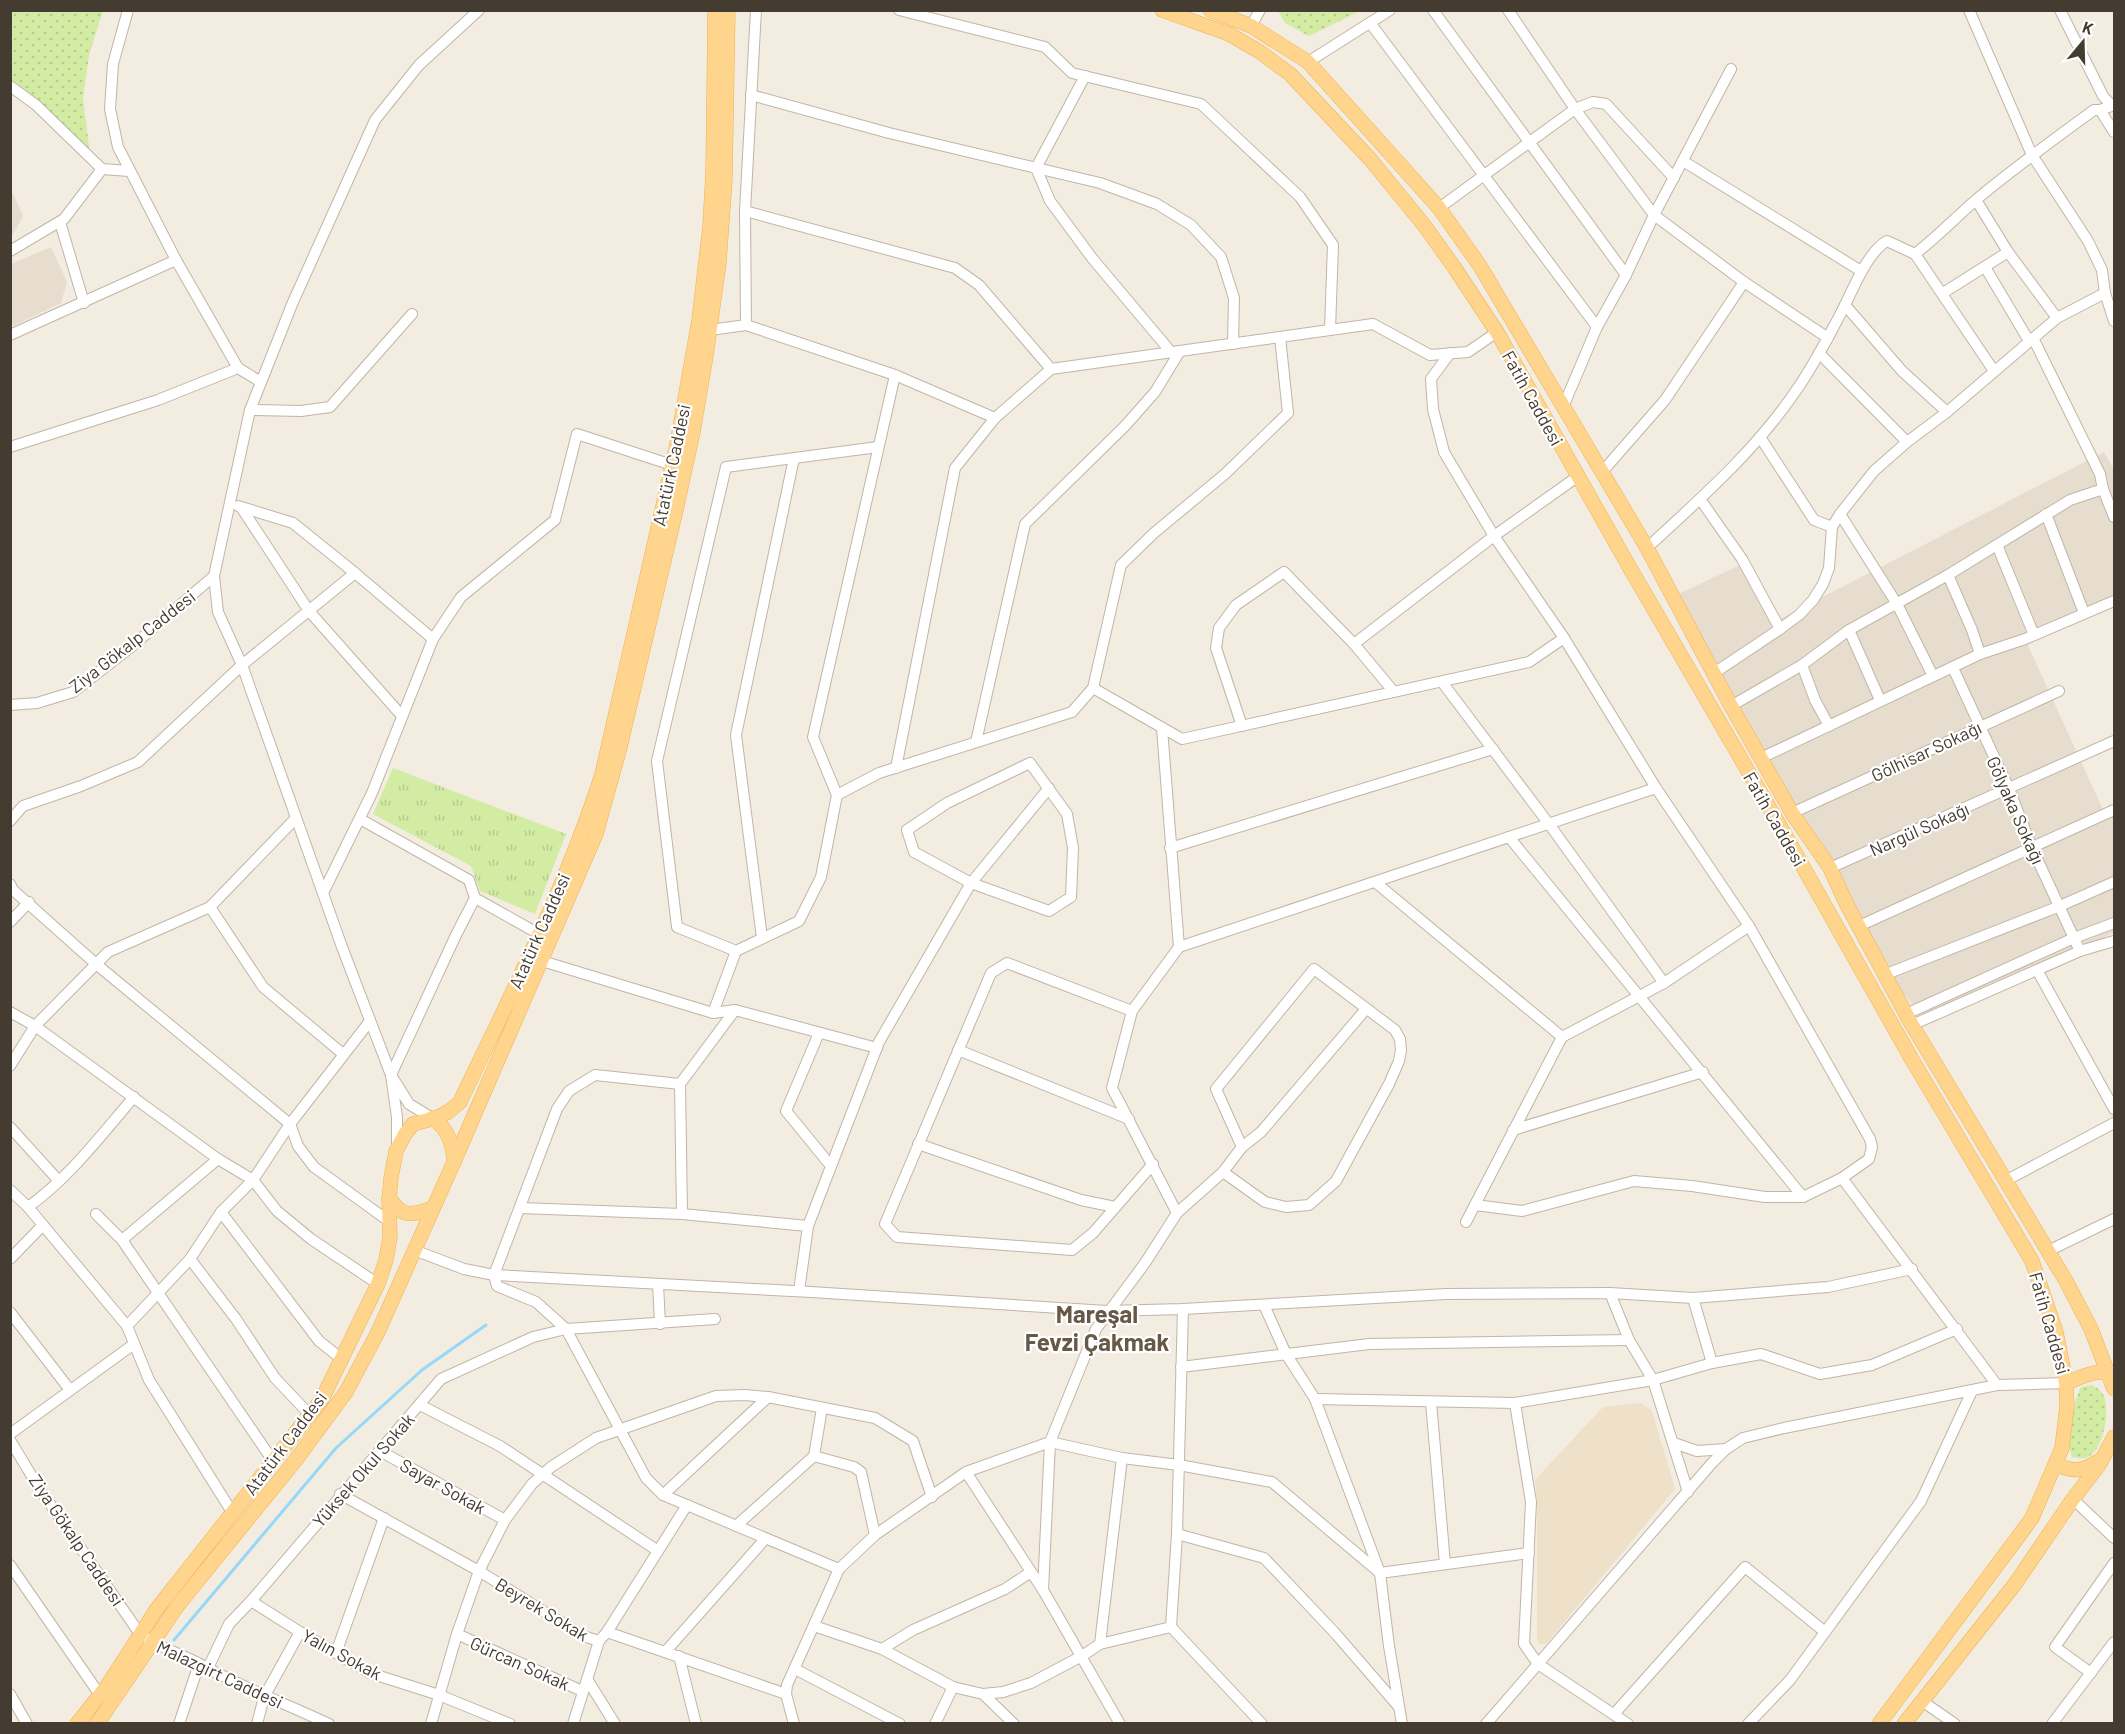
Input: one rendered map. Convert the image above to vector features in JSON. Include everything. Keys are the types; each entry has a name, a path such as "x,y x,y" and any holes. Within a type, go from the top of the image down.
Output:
{"main road":[{"name":"Atatürk Caddesi","path":"77,1724 146,1638 178,1605 295,1461 346,1392 378,1332 596,834 608,794 686,467 704,329 713,172 715,10"},
{"name":"Atatürk Caddesi","path":"97,1724 146,1638 156,1610 322,1399 378,1284 386,1260 390,1237 389,1197 396,1151 413,1124 448,1112 460,1102 538,934 584,827 602,774 718,263 725,180 728,10"},
{"name":"Fatih Caddesi","path":"1162,10 1229,34 1269,58 1290,74 1335,120 1390,184 1454,267 1497,332 1577,477 1776,819 1911,1058 2032,1261 2056,1332 2066,1383 2067,1406 2062,1448 2032,1518 1879,1724"},
{"name":"Fatih Caddesi","path":"1210,10 1251,26 1308,62 1439,208 1496,290 1647,548 1731,706 1792,813 1830,868 1909,1020 2048,1251 2091,1329 2111,1373 2115,1389"},
{"path":"432,1118 445,1130 454,1152 454,1161"},
{"path":"389,1197 395,1207 408,1214 417,1214 433,1208"},
{"path":"2066,1383 2095,1372 2111,1373"},
{"path":"1904,1724 2015,1584 2073,1498 2111,1449 2115,1437"},
{"path":"2056,1465 2073,1471 2086,1469 2111,1449"}],"street":[{"path":"128,10 113,64 110,109 118,147 176,260 238,368 261,382"},
{"path":"432,1118 409,1104 391,1075 242,665 218,612 214,576 235,505 250,410 293,302 375,120 419,65 479,10"},
{"path":"746,325 745,211 756,10"},
{"path":"898,10 1045,47 1072,73 1201,104 1300,197 1334,245 1330,330"},
{"path":"1251,26 1260,10"},
{"path":"1308,62 1390,10"},
{"path":"1433,10 1626,275"},
{"path":"1508,10 1575,109 1654,215 1744,282 1828,338"},
{"path":"1969,10 2032,155 2088,241 2102,270 2104,293 2115,321"},
{"path":"1915,254 1976,200 2032,155 2094,110 2113,106 2103,96 2060,10"},
{"path":"1371,24 1597,327"},
{"path":"1563,407 1597,327 1731,69"},
{"path":"1036,168 1085,76"},
{"path":"10,86 36,105 102,169 129,171"},
{"path":"751,95 890,133 1100,183 1157,204 1191,225 1221,257 1234,298 1233,344"},
{"path":"1439,208 1575,109 1593,102 1606,104 1674,178"},
{"path":"2100,110 2115,132"},
{"path":"1683,161 1862,271"},
{"path":"1036,168 1050,201 1092,258 1176,352"},
{"path":"10,251 64,219 102,169"},
{"path":"1976,200 2008,252 2057,318"},
{"path":"745,211 954,268 979,285 1051,369"},
{"path":"60,222 84,303"},
{"path":"1647,548 1721,479 1760,436 1795,392 1828,338 1862,271 1879,245 1887,241 1915,254 1994,371"},
{"path":"1943,293 2008,252"},
{"path":"10,335 176,260"},
{"path":"1985,267 2031,340 2100,474 2103,489 2115,517"},
{"path":"1602,472 1665,400 1744,282"},
{"path":"1714,673 1780,629 1806,608 1823,584 1829,568 1832,527 1874,471 2057,318 2104,293"},
{"path":"1845,305 1902,371 1947,412"},
{"path":"250,410 301,411 330,407 412,314"},
{"path":"896,768 954,468 995,418 1051,369 1373,324 1430,355 1468,352 1497,332"},
{"path":"704,329 746,325 895,375 995,418"},
{"path":"837,795 879,773 1072,712 1093,688 1121,565 1154,533 1225,474 1288,413 1280,337"},
{"path":"975,742 1025,524 1125,426 1155,392 1176,352"},
{"path":"1819,353 1907,442"},
{"path":"1450,354 1431,379 1433,409 1444,452 1494,536 1564,638 1656,788 1749,926 1870,1138 1872,1147 1869,1159 1842,1178 1803,1197 1765,1197 1692,1186 1634,1181 1522,1211 1475,1205"},
{"path":"10,447 158,400 238,368"},
{"path":"713,1013 736,951 799,921 821,877 837,795 813,737 895,375"},
{"path":"323,893 372,794 433,639 461,597 555,520 577,434 672,465"},
{"path":"1760,436 1814,520 1832,527"},
{"path":"736,951 678,927 657,761 726,467 878,447"},
{"path":"762,938 736,735 794,458"},
{"path":"1354,644 1494,536 1577,477"},
{"path":"1731,706 1802,665 1849,630 1948,575 2070,500 2103,489"},
{"path":"1700,499 1742,559 1780,629"},
{"path":"235,505 293,523 433,639"},
{"path":"235,505 309,611 402,716"},
{"path":"1840,514 1897,604 1933,676"},
{"path":"2046,514 2084,613"},
{"path":"1997,545 2034,635"},
{"path":"1242,726 1216,648 1219,628 1236,605 1284,572 1354,644 1394,692"},
{"path":"10,820 23,806 81,786 138,762 242,665 356,573"},
{"path":"1948,575 1980,654"},
{"name":"Ziya Gökalp Caddesi","path":"10,705 37,702 73,692 214,576"},
{"path":"1761,758 1980,654 2034,635 2115,601"},
{"path":"1849,630 1880,700"},
{"path":"1093,688 1182,739 1529,662 1564,638"},
{"path":"1802,665 1815,700 1829,726"},
{"name":"Gölyaka Sokağı","path":"1953,668 2080,951"},
{"path":"1442,682 1549,824 1664,983"},
{"name":"Gölhisar Sokağı","path":"1792,813 2059,692"},
{"path":"1162,728 1179,947"},
{"name":"Nargül Sokağı","path":"1830,868 2115,741"},
{"path":"1170,848 1492,749"},
{"path":"1030,763 1049,788 1067,814 1073,848 1071,897 1049,911 971,882 914,852 907,830 947,803 1030,763"},
{"path":"799,1291 808,1226 877,1048 971,882 1049,788"},
{"path":"1177,1213 1112,1088 1132,1011 1179,947 1656,788"},
{"path":"1859,926 2115,810"},
{"path":"10,1066 35,1026 108,952 210,907 296,818"},
{"path":"360,819 469,880 475,898 538,934"},
{"path":"1509,837 1803,1197"},
{"path":"1375,882 1562,1037"},
{"path":"1884,975 2115,882"},
{"path":"10,884 13,890 96,964 290,1124 298,1146 314,1167 390,1222"},
{"path":"396,1151 398,1117 391,1075 475,898"},
{"path":"10,922 29,902"},
{"path":"210,907 262,987 343,1054"},
{"path":"1909,1020 2074,938 2115,924"},
{"path":"1466,1222 1562,1037 1664,983 1749,926"},
{"path":"1909,1020 2080,951 2115,941"},
{"path":"542,961 713,1013 735,1010 877,1048"},
{"path":"1132,1011 1007,963 990,973 885,1224 897,1237 1072,1250 1093,1233 1153,1164"},
{"path":"1223,1172 1265,1202 1286,1207 1309,1205 1336,1181 1389,1084 1401,1050 1400,1039 1395,1030 1314,969 1216,1089 1242,1147"},
{"path":"2037,970 2115,1109"},
{"path":"1043,1590 1050,1442 1095,1329 1107,1311 1120,1298 1177,1213 1223,1172 1242,1147 1261,1132 1366,1009"},
{"path":"682,1214 680,1084 735,1010"},
{"path":"10,1012 35,1026 218,1159 252,1180 277,1211 311,1239 378,1284"},
{"path":"127,1326 190,1259 221,1212 252,1180 290,1124 370,1021"},
{"path":"819,1033 786,1111 831,1166"},
{"path":"958,1050 1129,1119"},
{"path":"1514,1130 1702,1072"},
{"path":"680,1084 595,1075 569,1091 557,1109 494,1275 497,1286 536,1302 566,1329 646,1478 663,1495 839,1569"},
{"path":"28,1207 70,1171 134,1097"},
{"path":"2007,1180 2115,1123"},
{"path":"10,1127 58,1180"},
{"path":"918,1144 1081,1200 1115,1207"},
{"path":"122,1239 218,1159"},
{"path":"1842,1178 1997,1385"},
{"path":"10,1190 28,1207 127,1326 149,1380 232,1512"},
{"path":"520,1208 682,1214 808,1226"},
{"path":"221,1212 319,1341 342,1360"},
{"path":"96,1214 122,1239 273,1461"},
{"path":"2048,1251 2115,1219"},
{"path":"10,1259 43,1225"},
{"path":"414,1250 464,1269 494,1275 799,1291 1107,1311 1183,1310 1446,1294 1610,1293 1693,1298 1828,1287 1912,1269"},
{"path":"190,1259 236,1319 275,1378 310,1415"},
{"path":"658,1284 660,1324"},
{"path":"1610,1293 1629,1340 1653,1380 1688,1492"},
{"path":"1693,1298 1712,1363"},
{"path":"1264,1305 1286,1354 1315,1400 1380,1573 1402,1724"},
{"path":"1183,1310 1177,1534 1171,1627 1262,1724"},
{"path":"10,1312 70,1390"},
{"name":"Yüksek Okul Sokak","path":"179,1724 203,1667 229,1624 441,1379 533,1337 566,1329 716,1319"},
{"path":"1315,1400 1515,1403 1653,1380 1712,1363 1761,1354 1820,1374 1872,1365 1957,1329"},
{"path":"1181,1367 1369,1344 1629,1340"},
{"path":"10,1434 134,1344"},
{"path":"1486,1724 1726,1449 1743,1438 1997,1385 2066,1383"},
{"path":"1748,1724 1790,1680 1921,1501 1972,1391"},
{"path":"431,1724 457,1635 479,1571 505,1520 532,1484 596,1438 716,1396 768,1397 875,1419 913,1441 932,1497"},
{"path":"663,1495 768,1397"},
{"path":"1431,1402 1445,1564"},
{"path":"1515,1403 1531,1502 1524,1644 1538,1664 1628,1724"},
{"path":"420,1405 500,1446 658,1551"},
{"path":"736,1526 814,1456 822,1408"},
{"name":"Ziya Gökalp Caddesi","path":"10,1440 39,1488 146,1638"},
{"path":"794,1724 786,1694 787,1685 839,1569 875,1535 966,1473 1050,1442 1122,1458 1179,1465 1272,1482 1380,1573 1529,1553"},
{"path":"1674,1443 1697,1451 1726,1449"},
{"name":"Sayar Sokak","path":"380,1451 505,1520"},
{"path":"814,1456 854,1467 861,1472 875,1535"},
{"path":"1100,1644 1122,1458"},
{"path":"966,1473 1043,1590 1120,1724"},
{"name":"Beyrek Sokak","path":"340,1494 479,1571 583,1636 599,1641 607,1632 786,1694"},
{"path":"2073,1498 2115,1538"},
{"path":"607,1632 687,1505"},
{"path":"336,1653 384,1518"},
{"path":"1177,1534 1264,1558 1335,1633 1400,1707"},
{"path":"666,1652 765,1539"},
{"path":"2091,1673 2055,1647 2115,1563"},
{"path":"10,1565 100,1695"},
{"path":"1614,1713 1745,1567 1825,1632"},
{"path":"882,1649 933,1621 1005,1589 1031,1572"},
{"name":"Yalın Sokak","path":"251,1600 370,1673 439,1695 510,1724"},
{"path":"814,1626 882,1649 953,1687 983,1694 1003,1692 1031,1683 1100,1644 1171,1627"},
{"path":"256,1724 264,1697 300,1632"},
{"name":"Gürcan Sokak","path":"457,1635 582,1691"},
{"name":"Malazgirt Caddesi","path":"146,1638 264,1697 327,1723"},
{"path":"573,1724 599,1641"},
{"path":"2052,1724 2115,1642"},
{"path":"680,1656 696,1724"},
{"path":"795,1669 900,1724"},
{"path":"587,1679 615,1724"},
{"path":"935,1724 953,1687"},
{"path":"10,1694 27,1724"},
{"path":"983,1694 1014,1724"},
{"path":"1922,1701 1954,1724"}],"shaded area":[{"path":"10,187 23,216 14,233 11,234"},
{"path":"51,247 67,282 61,303 11,327 11,264"},
{"path":"2104,452 2114,469 2114,601 2025,639 2105,814 2114,810 2114,932 2080,951 1928,1020 1885,975 1666,600 1744,563 1780,619"},
{"path":"1641,1403 1652,1411 1675,1489 1546,1644 1540,1644 1537,1640 1535,1480 1603,1407"}],"green space":[{"path":"11,11 103,11 89,55 83,98 90,154 11,85"},
{"path":"1278,11 1360,11 1309,36 1285,23"},
{"path":"393,768 566,834 535,914 480,891 471,866 373,814"},
{"path":"2092,1385 2102,1393 2105,1401 2104,1429 2092,1454 2086,1458 2072,1457 2070,1432 2076,1401 2081,1387"}],"waterway":[{"path":"174,1640 336,1448 422,1370 486,1325"}],"district":[{"name":"Mareşal Fevzi Çakmak","path":"1097,1327"}]}
